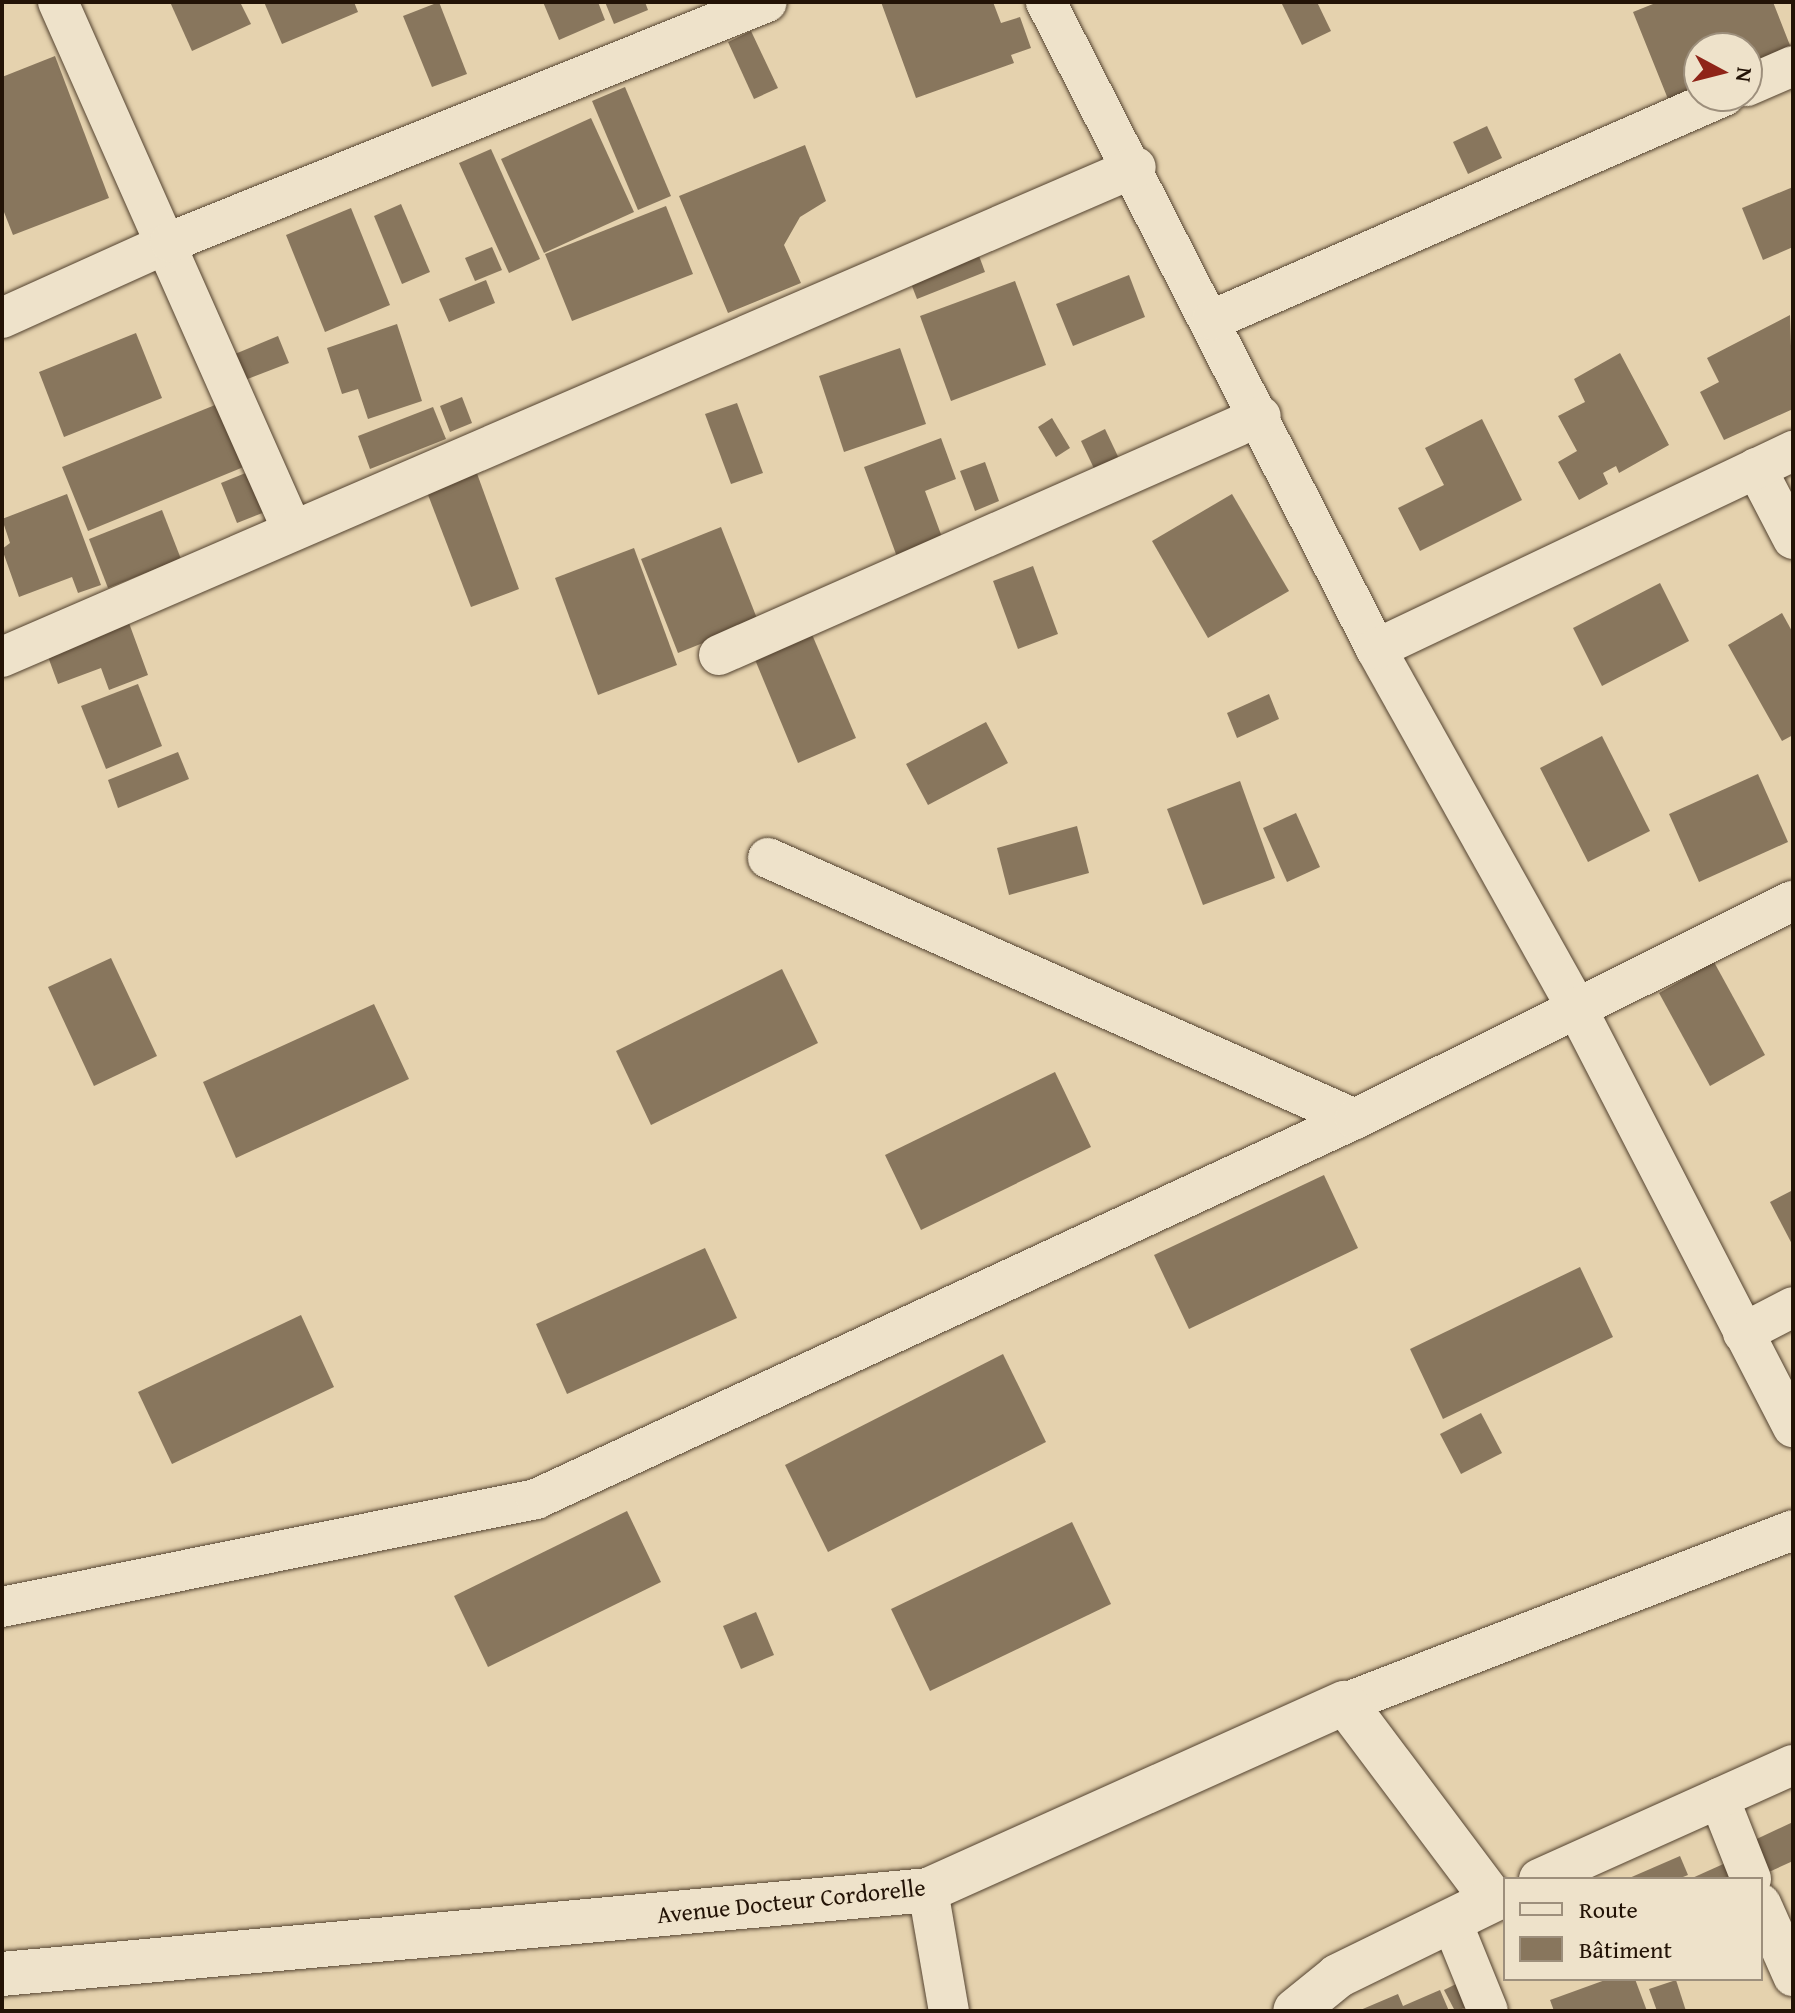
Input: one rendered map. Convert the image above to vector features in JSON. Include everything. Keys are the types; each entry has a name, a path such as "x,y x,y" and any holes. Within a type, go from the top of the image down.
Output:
{"street":[{"path":"58,2 170,242 291,527"},
{"path":"2,318 170,242 767,2"},
{"path":"1046,2 1136,167 1376,649 1576,1007 1793,1427"},
{"path":"1763,79 1793,66"},
{"path":"1212,320 1687,112"},
{"path":"2,657 291,527 1136,167"},
{"path":"719,655 1261,416"},
{"path":"1376,649 1793,451"},
{"path":"1756,468 1793,539"},
{"path":"768,858 1355,1119"},
{"path":"2,1607 536,1499 1355,1119 1793,901"},
{"path":"1743,1333 1793,1307"},
{"path":"1295,2011 1338,1976 1499,1897 1345,1703 1793,1530"},
{"name":"Avenue Docteur Cordorelle","path":"2,1974 928,1890 1345,1703"},
{"path":"1543,1877 1793,1765"},
{"path":"1719,1798 1750,1877"},
{"path":"928,1890 949,2011"},
{"path":"1763,1908 1793,1976"},
{"path":"1451,1920 1488,2011"}],"building":[{"path":"170,2 240,2 251,24 192,51"},
{"path":"264,2 354,2 358,12 282,44"},
{"path":"439,2 467,74 432,87 403,16"},
{"path":"543,2 598,2 605,20 559,40"},
{"path":"605,2 645,2 648,10 614,24"},
{"path":"881,2 993,2 1001,23 1020,17 1031,48 1011,55 1014,63 916,98"},
{"path":"1281,2 1317,2 1331,31 1302,45"},
{"path":"1658,2 1773,2 1793,53 1763,66 1763,32 1683,32 1683,99 1670,104 1633,12"},
{"path":"751,31 778,88 754,99 728,42"},
{"path":"55,56 109,198 13,235 2,207 2,77"},
{"path":"625,87 671,196 638,210 592,101"},
{"path":"591,118 634,212 544,253 501,159"},
{"path":"1487,126 1502,158 1468,174 1453,142"},
{"path":"805,145 826,201 800,217 784,245 801,283 728,313 679,196"},
{"path":"491,149 540,259 509,273 459,163"},
{"path":"1793,187 1793,247 1763,260 1742,208"},
{"path":"401,204 430,272 402,284 374,216"},
{"path":"666,206 693,274 572,321 545,254"},
{"path":"351,208 390,305 325,332 286,235"},
{"path":"492,247 502,270 475,281 465,258"},
{"path":"978,253 985,272 917,299 910,281"},
{"path":"1129,275 1145,317 1073,346 1056,304"},
{"path":"486,280 495,303 449,322 439,299"},
{"path":"1015,281 1046,365 951,401 920,316"},
{"path":"1790,315 1793,409 1724,440 1700,392 1719,382 1707,358"},
{"path":"397,324 422,401 368,419 358,389 342,394 327,348"},
{"path":"136,333 162,398 64,437 39,372"},
{"path":"278,336 289,363 245,380 235,354"},
{"path":"900,348 926,424 844,452 819,376"},
{"path":"1620,353 1669,445 1619,473 1616,466 1603,473 1608,484 1579,500 1558,462 1577,451 1558,416 1585,402 1574,379"},
{"path":"462,397 472,423 450,432 440,406"},
{"path":"220,403 246,466 88,531 62,467"},
{"path":"737,403 763,473 731,484 705,414"},
{"path":"433,407 446,439 370,469 358,436"},
{"path":"1052,418 1070,448 1056,457 1038,427"},
{"path":"1482,419 1522,500 1420,551 1398,508 1444,485 1425,448"},
{"path":"1105,429 1123,467 1099,479 1081,441"},
{"path":"941,438 956,479 925,491 946,548 900,565 864,467"},
{"path":"985,462 999,501 975,511 960,471"},
{"path":"475,468 519,589 471,607 425,487"},
{"path":"248,472 265,512 237,523 221,483"},
{"path":"67,494 101,585 78,593 72,577 19,597 2,549 10,543 2,519"},
{"path":"1232,494 1289,591 1208,638 1152,541"},
{"path":"162,510 181,559 108,588 89,539"},
{"path":"721,527 758,621 678,653 641,559"},
{"path":"634,548 677,665 598,695 555,578"},
{"path":"1033,566 1058,634 1018,649 993,581"},
{"path":"1660,583 1689,641 1602,686 1573,628"},
{"path":"1782,613 1793,633 1793,735 1782,741 1728,645"},
{"path":"129,623 148,675 109,690 101,668 58,684 47,654"},
{"path":"808,625 856,738 798,763 751,650"},
{"path":"138,684 162,746 106,769 81,706"},
{"path":"1269,694 1279,719 1237,738 1227,713"},
{"path":"986,722 1008,763 928,805 906,764"},
{"path":"1602,736 1650,831 1588,862 1540,768"},
{"path":"178,752 189,779 118,808 108,780"},
{"path":"1758,774 1788,842 1699,882 1669,814"},
{"path":"1240,781 1275,878 1203,905 1167,809"},
{"path":"1296,813 1320,867 1287,882 1263,828"},
{"path":"1077,826 1089,873 1009,895 997,848"},
{"path":"111,958 157,1056 94,1086 48,987"},
{"path":"1714,962 1765,1055 1710,1086 1659,993"},
{"path":"782,969 818,1043 651,1125 616,1051"},
{"path":"374,1004 409,1079 236,1158 203,1082"},
{"path":"1055,1072 1091,1147 921,1230 885,1155"},
{"path":"1324,1175 1358,1248 1189,1329 1154,1255"},
{"path":"1793,1190 1793,1246 1770,1202"},
{"path":"705,1248 737,1318 567,1394 536,1324"},
{"path":"1580,1267 1613,1337 1443,1419 1410,1349"},
{"path":"301,1315 334,1387 172,1464 138,1392"},
{"path":"1003,1354 1046,1442 828,1552 785,1465"},
{"path":"1481,1413 1502,1453 1461,1474 1440,1434"},
{"path":"627,1511 661,1582 488,1667 454,1596"},
{"path":"1072,1522 1111,1604 930,1691 891,1609"},
{"path":"756,1612 774,1655 741,1669 723,1626"},
{"path":"1793,1822 1793,1861 1760,1876 1746,1844"},
{"path":"1680,1856 1688,1875 1683,1877 1632,1877"},
{"path":"1730,1861 1737,1877 1694,1877"},
{"path":"1602,1981 1636,1981 1647,2011 1554,2011 1550,2000"},
{"path":"1676,1981 1686,2011 1657,2011 1649,1989"},
{"path":"1460,1982 1471,2006 1455,2011 1444,1990"},
{"path":"1440,1990 1449,2011 1358,2011 1398,1994 1403,2006"}]}
